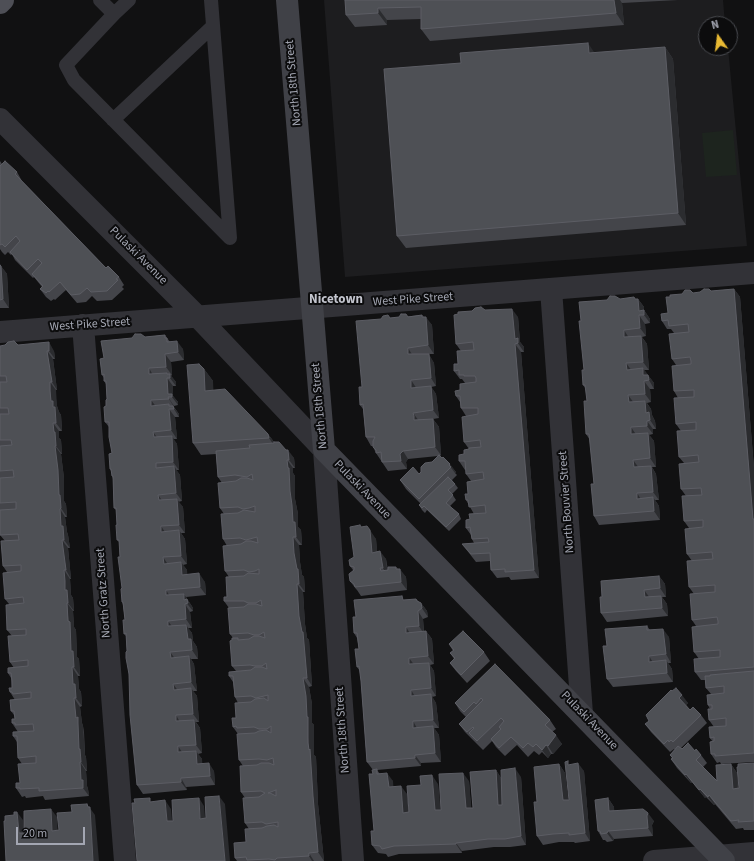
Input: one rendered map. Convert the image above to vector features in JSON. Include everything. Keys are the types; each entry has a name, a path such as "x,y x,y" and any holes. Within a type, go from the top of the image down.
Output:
{"main road":[{"path":"0,3 3,0"}],"street":[{"name":"North 18th Street","path":"288,0 324,450 353,861"},
{"name":"Pulaski Avenue","path":"0,119 198,317 324,450 722,858"},
{"name":"West Pike Street","path":"0,332 754,273"},
{"name":"North Bouvier Street","path":"551,289 582,714"},
{"name":"North Gratz Street","path":"83,325 125,861"},
{"path":"654,861 722,858 754,853"}],"lane":[{"path":"100,0 114,14"},
{"path":"129,0 66,65 74,80 230,238 211,0"},
{"path":"113,120 214,26"}],"shaded area":[{"path":"324,0 723,0 724,16 698,16 698,56 729,56 747,246 345,277"},
{"path":"733,130 737,175 706,177 702,133"}],"building":[{"path":"345,0 614,0 616,13 421,29 421,7 378,8 378,13 346,15"},
{"path":"588,43 589,53 665,47 678,213 397,236 384,69 461,63 460,53"},
{"path":"5,161 17,172 15,174 106,268 108,266 119,277 107,291 91,292 87,288 80,294 71,295 60,282 46,293 40,289 43,286 32,274 42,263 38,259 27,270 10,252 20,241 16,236 5,247 2,244 0,245 0,166"},
{"path":"0,265 3,299 0,300"},
{"path":"704,289 709,289 711,291 734,289 754,519 754,667 695,672 694,659 720,657 720,650 694,652 692,627 718,624 718,621 717,617 692,620 690,594 715,592 715,585 689,587 687,561 713,559 712,552 687,554 685,529 703,527 703,520 684,521 682,496 702,495 701,488 681,489 679,464 699,462 698,455 679,457 677,431 696,430 696,422 676,424 674,398 694,397 694,390 674,391 672,366 691,364 691,361 690,357 672,359 669,334 689,332 688,324 669,326 668,320 662,321 661,314 668,313 666,297 670,297 670,295 682,294 685,290 690,290 693,293 700,292"},
{"path":"610,296 615,296 620,299 634,297 635,299 638,299 639,311 644,310 644,315 639,315 640,328 624,330 624,337 641,336 643,362 626,363 627,370 643,368 643,375 648,375 649,380 644,381 645,394 628,395 629,402 645,401 646,413 649,412 650,420 647,421 647,426 631,427 631,434 648,433 650,458 633,460 634,467 651,466 653,492 637,493 637,499 653,497 654,511 594,516 591,484 594,484 589,434 586,434 584,401 587,401 585,385 583,385 582,370 584,370 579,321 581,321 579,302 607,300"},
{"path":"481,307 485,310 512,309 515,339 518,338 518,343 515,344 534,570 505,572 505,569 491,570 490,553 471,554 462,544 489,542 488,538 472,539 470,527 466,528 466,520 470,519 469,514 486,513 485,505 469,507 465,494 468,494 467,482 484,479 483,472 466,474 465,461 459,461 459,455 464,454 464,450 481,447 480,440 464,442 462,417 478,414 478,408 461,408 460,396 456,396 455,391 460,390 460,384 476,382 476,378 475,376 459,375 459,370 454,371 454,364 458,364 457,351 474,350 473,342 456,344 454,315 458,314 458,312 472,311 475,308"},
{"path":"401,314 406,314 408,317 422,315 422,317 426,317 428,345 408,348 408,354 429,354 431,378 411,380 411,388 431,386 433,410 413,413 414,420 433,419 435,447 403,451 400,454 401,461 382,462 381,452 376,453 376,450 373,447 375,437 366,437 363,404 360,405 359,387 362,387 356,321 381,319 383,316 388,315 390,318 399,317"},
{"path":"135,334 141,334 145,337 165,335 167,342 177,341 178,352 165,354 166,367 149,368 149,374 170,374 170,378 167,378 168,394 172,394 172,397 168,397 169,399 151,400 151,406 169,404 169,406 173,406 174,409 169,409 171,430 153,432 154,437 172,436 173,462 156,463 156,468 174,466 176,493 158,495 159,500 177,499 179,525 161,526 161,532 179,530 181,556 163,557 164,564 181,562 182,575 199,573 200,587 166,590 166,595 184,594 184,600 187,599 188,603 185,604 186,619 168,621 168,626 186,625 188,639 191,639 192,650 170,652 171,658 189,656 191,682 173,684 174,690 191,688 193,714 176,715 176,721 194,720 196,745 178,746 178,752 196,751 197,764 209,763 210,776 181,778 181,782 137,785 130,715 129,674 126,658 126,633 124,634 123,620 125,620 118,557 120,557 119,540 117,540 116,508 114,508 113,476 110,469 109,454 112,453 109,437 109,422 105,422 104,407 106,406 107,399 106,381 104,381 104,374 102,375 100,359 104,358 101,341 132,338"},
{"path":"14,341 18,345 49,342 49,351 47,351 52,382 50,382 51,401 53,401 53,407 55,407 56,423 53,423 60,495 61,526 63,526 64,540 62,540 66,570 64,570 65,590 67,590 71,651 73,651 73,684 75,684 76,698 74,698 76,718 78,717 81,780 83,780 83,788 39,791 39,788 16,788 16,783 20,783 18,764 36,763 36,756 18,758 17,736 13,736 13,732 34,731 33,724 15,725 15,723 12,723 12,719 15,719 14,711 11,711 10,700 31,698 31,692 13,694 10,692 9,688 12,688 12,681 11,673 8,673 8,668 28,666 28,660 10,662 8,636 26,635 26,629 7,630 6,605 24,603 23,597 5,599 3,573 21,571 21,565 3,566 1,541 19,540 18,534 0,535 0,510 16,509 16,502 0,503 0,478 14,477 13,470 0,471 0,446 12,445 11,440 0,440 0,414 9,414 8,408 0,408 0,382 7,382 6,376 0,376 0,346"},
{"path":"199,364 204,369 205,391 225,389 268,434 269,438 193,443 187,365"},
{"path":"279,442 286,450 288,450 289,460 287,460 289,468 293,522 295,522 296,537 293,537 294,553 298,569 299,584 297,584 299,616 303,632 307,678 303,678 308,717 308,743 309,750 310,749 318,852 309,853 309,856 277,858 275,860 247,860 246,857 235,858 234,843 246,842 245,829 262,828 274,825 278,827 278,822 266,824 262,822 245,823 243,798 259,797 265,793 261,791 241,792 240,766 257,765 261,763 269,763 274,765 273,758 267,760 239,760 237,734 255,733 266,730 271,733 271,726 267,729 259,729 254,727 233,727 232,718 236,718 235,703 251,702 255,699 264,698 268,701 268,695 256,698 251,696 235,697 233,676 229,676 229,672 251,670 255,667 267,669 266,663 262,666 232,666 230,641 232,638 238,638 238,640 249,639 254,636 265,638 264,632 259,635 248,633 230,634 228,608 244,607 248,604 262,606 261,600 256,603 248,603 244,601 224,601 224,597 227,597 226,577 244,576 248,573 259,574 259,569 249,572 244,570 225,571 223,546 241,544 246,541 258,543 257,537 246,540 240,538 223,539 221,514 238,513 244,510 255,512 255,506 243,509 238,507 220,508 218,483 236,481 241,478 253,480 252,474 247,477 235,475 218,477 216,451 250,448 249,445","holes":["276,790 276,796 270,793 268,793"]},
{"path":"439,455 450,464 449,465 451,467 419,499 400,480 413,467 419,474 421,472 421,467 425,463 432,462"},
{"path":"448,477 455,484 448,490 453,495 446,503 459,514 446,527 424,506 422,508 419,505"},
{"path":"360,525 361,527 367,526 370,530 372,553 380,551 383,568 380,568 381,571 388,570 388,567 396,567 396,569 400,569 401,582 355,587 350,581 349,574 354,570 354,567 350,566 349,560 354,557 350,527"},
{"path":"659,576 660,588 644,590 645,597 661,596 662,608 601,613 601,581"},
{"path":"402,596 403,600 416,599 421,603 422,608 418,611 419,626 406,627 406,633 426,631 428,656 409,658 409,664 429,663 431,688 411,690 411,696 431,694 433,720 413,721 413,728 433,726 435,753 415,755 415,758 367,762 361,681 359,666 357,667 355,649 359,649 357,633 354,633 353,617 356,617 354,600"},
{"path":"647,626 647,630 663,629 666,654 649,656 649,662 666,660 667,673 607,679 603,646 607,646 605,629"},
{"path":"463,631 484,652 461,675 450,663 455,658 450,653 454,650 449,644"},
{"path":"495,664 550,720 545,725 556,735 548,746 546,745 542,750 536,744 533,747 528,743 523,748 511,737 499,748 491,739 501,729 499,727 504,721 501,718 477,741 469,733 474,728 473,727 467,732 459,724 483,700 481,698 476,704 474,702 464,712 455,703"},
{"path":"754,671 754,753 715,756 715,754 711,754 710,742 714,741 714,737 710,738 709,727 726,726 726,718 709,720 708,709 712,709 712,705 708,705 707,695 724,693 724,686 706,688 705,676"},
{"path":"676,688 682,695 679,698 690,710 693,707 701,715 673,742 671,740 669,742 668,740 664,744 645,724 649,721 646,715 671,690 672,691"},
{"path":"688,743 701,755 696,760 717,781 716,765 731,764 733,789 739,788 738,764 754,763 754,821 731,821 709,795 708,797 700,789 699,790 671,759 673,758 670,755 678,746 682,749"},
{"path":"568,761 568,765 578,763 585,833 537,836 534,802 537,802 534,767 559,764 563,800 569,800 565,762"},
{"path":"515,768 521,836 456,844 394,846 382,849 380,846 372,845 371,831 374,831 369,774 373,774 372,770 377,769 377,774 387,773 389,787 401,786 403,813 409,812 407,786 421,785 420,776 432,775 435,810 441,810 439,774 463,773 466,808 473,808 470,772 496,770 498,805 502,805 501,770"},
{"path":"219,796 225,861 137,861 132,803 135,803 134,799 150,798 150,802 165,800 167,821 173,821 172,800 199,798 200,819 206,818 205,797"},
{"path":"608,798 609,811 643,809 648,813 648,828 608,831 607,833 601,834 600,831 598,831 595,800"},
{"path":"87,804 88,807 90,807 93,861 6,861 5,816 14,815 14,812 17,812 19,833 24,833 24,811 51,809 52,831 59,830 57,813 72,812 71,805"}],"district":[{"name":"Nicetown","path":"336,300"}]}
